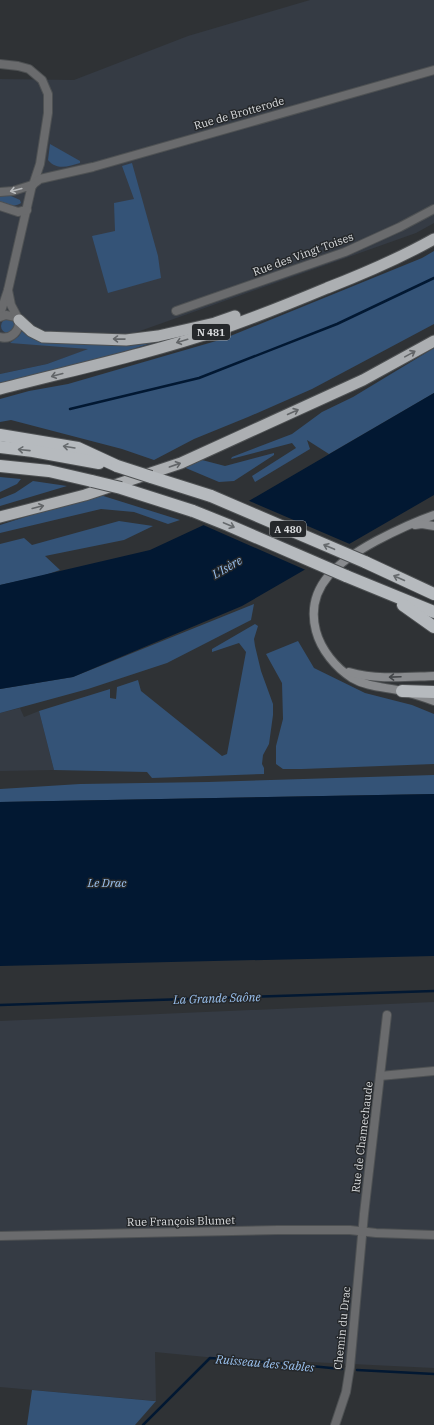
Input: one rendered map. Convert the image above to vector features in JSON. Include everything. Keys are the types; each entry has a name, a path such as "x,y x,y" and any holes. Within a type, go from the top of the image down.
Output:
{"highway":[{"name":"N 481","path":"0,390 154,349 218,330 353,278 414,250 434,239"},
{"path":"18,318 32,331 44,337 50,338 126,340 158,336 215,323 414,250"},
{"path":"0,517 85,495 181,463 363,380 434,341"},
{"path":"0,435 78,448 118,466"},
{"name":"A 480","path":"0,447 33,451 118,466 211,496 365,562 434,594"},
{"name":"A 480","path":"0,466 49,471 92,481 121,488 193,511 385,593 434,612"},
{"path":"385,593 434,627"},
{"path":"402,691 434,692"}],"main road":[{"path":"434,515 406,526 343,560 334,569 320,588 314,604 314,622 318,638 326,653 351,677 363,683 402,691 434,700"},
{"path":"406,526 422,524 434,526"},
{"path":"342,669 367,677 386,678 434,676"}],"street":[{"path":"0,64 29,69 42,80 48,94 48,113 39,166 32,185 8,290 0,314"},
{"name":"Rue de Brotterode","path":"0,192 13,191 32,185 40,179 101,164 434,70"},
{"path":"39,166 50,177"},
{"path":"0,206 18,212 27,210"},
{"name":"Rue des Vingt Toises","path":"176,311 345,252 400,227 434,209"},
{"path":"0,337 6,338 14,334 19,326 18,318 8,290"},
{"path":"0,317 6,315 18,318"},
{"path":"380,1076 387,1015"},
{"name":"Rue de Chamechaude","path":"363,1231 380,1076 434,1071"},
{"name":"Rue François Blumet","path":"0,1236 263,1230 363,1231 376,1233 434,1235"},
{"name":"Chemin du Drac","path":"335,1425 346,1392 350,1367 363,1231"}],"shaded area":[{"path":"310,0 434,0 434,223 416,233 47,364 0,374 0,79 74,80 188,36"},
{"path":"50,144 80,161 80,163 63,167 55,166 48,160"},
{"path":"132,163 158,256 161,278 108,293 92,236 115,231 114,203 134,199 122,166"},
{"path":"0,196 11,196 20,200 21,203 8,205 0,202"},
{"path":"434,251 434,324 312,389 194,439 154,460 122,449 11,420 0,422 0,399 29,391 68,384 223,339 422,258"},
{"path":"8,319 13,321 15,326 13,331 8,333 3,331 1,326 3,321"},
{"path":"23,329 29,334 155,342 0,384 0,374 47,364 88,349 10,343 19,336"},
{"path":"434,348 434,393 329,454 307,440 310,449 255,482 252,476 296,448 292,443 231,459 232,457 292,434 322,412 353,397"},
{"path":"274,453 274,455 234,481 219,482 181,466 202,460 225,466"},
{"path":"0,477 21,479 17,484 0,492"},
{"path":"33,481 67,486 0,506 0,499 15,493"},
{"path":"97,494 180,520 168,524 134,512 101,509 0,533 0,525"},
{"path":"119,521 153,526 124,540 45,556 60,570 42,576 0,585 0,544 24,538 32,545"},
{"path":"254,604 251,620 167,663 88,689 0,713 0,689 73,677"},
{"path":"255,624 258,626 254,639 255,646 261,671 273,704 269,744 263,755 262,764 264,774 152,778 147,772 54,770 39,711 110,689 110,698 116,699 117,687 138,680 141,691 222,756 227,754 246,652 239,643 212,652 212,649"},
{"path":"298,641 314,668 365,693 412,705 434,714 434,764 283,769 276,764 276,746 283,719 282,683 266,654"},
{"path":"20,708 24,717 39,711 54,770 0,771 0,713"},
{"path":"434,775 434,794 0,802 0,789 80,784 208,782"},
{"path":"434,1002 434,1368 206,1357 155,1352 156,1401 0,1387 0,1021"},
{"path":"32,1390 156,1401 135,1425 27,1425"}],"water":[{"name":"L'Isère","path":"434,393 434,495 242,606 73,677 0,689 0,585 150,550 208,523 247,502"},
{"name":"Le Drac","path":"434,794 434,956 0,966 0,802"}],"pier":[{"path":"247,500 352,545 308,571 201,524"}],"waterway":[{"path":"70,409 199,378 337,324 434,278"},
{"name":"La Grande Saône","path":"0,1005 434,991"},
{"name":"Ruisseau des Sables","path":"143,1425 210,1358 342,1369"},
{"name":"Ruisseau des Sables","path":"357,1370 434,1374"}]}
